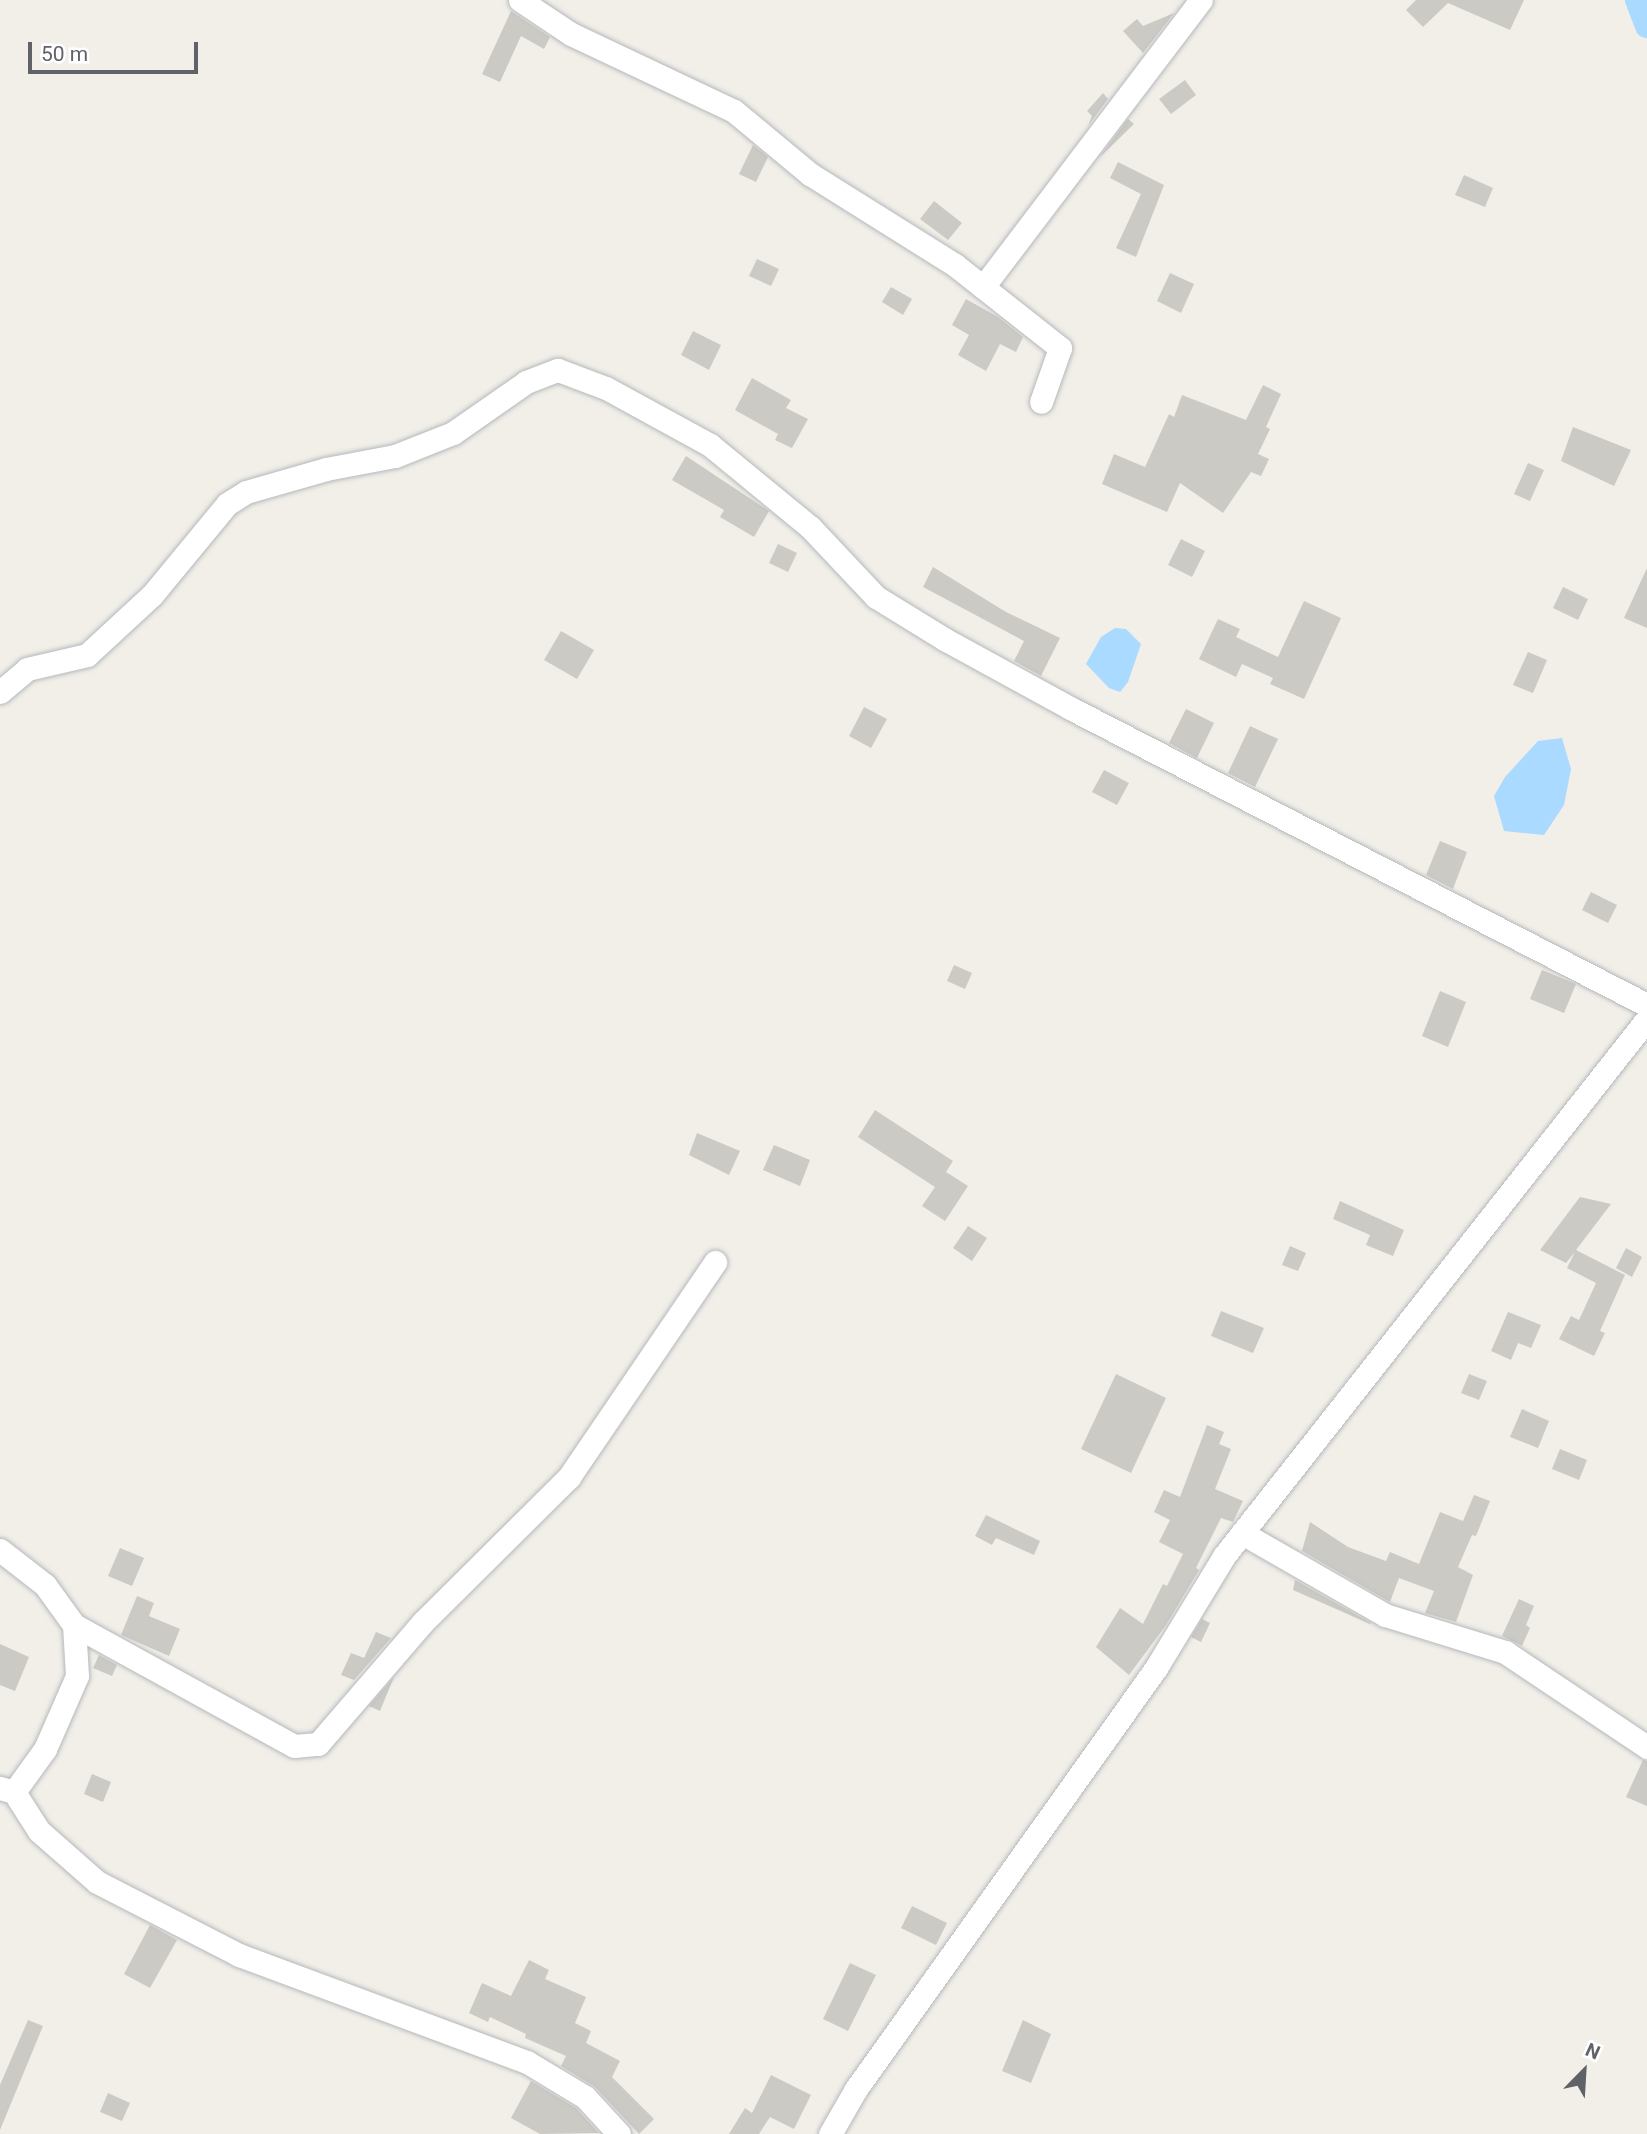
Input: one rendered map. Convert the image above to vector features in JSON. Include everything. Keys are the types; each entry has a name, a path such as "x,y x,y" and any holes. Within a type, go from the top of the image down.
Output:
{"street":[{"path":"520,0 570,34 734,111 810,174 955,265 1060,348 1041,402"},
{"path":"983,287 1201,0"},
{"path":"0,692 27,669 87,655 152,595 227,504 246,492 326,469 395,456 453,433 526,382 558,370 606,388 710,445 810,527 876,597 946,640 1070,708 1647,1004"},
{"path":"830,2134 856,2089 1156,1668 1224,1556 1647,1019"},
{"path":"0,1550 45,1585 74,1625 294,1746 318,1744 422,1622 569,1477 716,1262"},
{"path":"1242,1533 1385,1615 1505,1652 1647,1747"},
{"path":"74,1625 77,1676 45,1749 7,1790 39,1831 97,1882 239,1955 527,2062 585,2097 619,2134"}],"water":[{"path":"1115,628 1126,629 1141,644 1128,682 1120,692 1109,688 1086,664 1101,637"},
{"path":"1562,738 1571,769 1564,805 1544,835 1504,831 1494,796 1505,777 1538,741"}],"building":[{"path":"1416,0 1524,0 1510,30 1448,3 1423,27 1406,10"},
{"path":"511,11 550,37 544,49 521,36 500,82 482,74"},
{"path":"1174,13 1143,53 1123,31 1137,19 1143,26"},
{"path":"1185,80 1196,95 1171,114 1159,99"},
{"path":"1103,93 1108,99 1088,126 1092,116 1087,111"},
{"path":"1128,119 1134,124 1099,158"},
{"path":"753,145 768,157 756,182 739,174"},
{"path":"1118,162 1164,185 1136,257 1116,248 1141,194 1110,178"},
{"path":"1464,175 1493,188 1485,207 1455,195"},
{"path":"934,201 962,223 948,240 920,219"},
{"path":"757,259 779,269 771,286 749,276"},
{"path":"1170,273 1194,284 1181,313 1157,301"},
{"path":"891,287 912,299 903,315 882,302"},
{"path":"966,299 998,317 1023,337 1016,352 1000,344 986,371 958,355 969,335 952,325"},
{"path":"693,331 721,345 709,370 681,355"},
{"path":"752,378 791,400 786,408 808,419 792,448 775,440 778,434 735,410"},
{"path":"1263,385 1281,394 1266,427 1270,429 1258,454 1269,459 1261,476 1251,472 1223,513 1180,483 1167,512 1102,484 1114,454 1145,467 1169,414 1174,417 1182,395 1246,420"},
{"path":"1573,427 1631,450 1614,486 1561,461"},
{"path":"686,456 769,511 754,537 720,517 724,510 672,480"},
{"path":"1528,463 1544,470 1530,501 1514,494"},
{"path":"1181,539 1205,551 1192,577 1168,565"},
{"path":"778,544 797,553 788,572 769,563"},
{"path":"933,567 1006,612 1060,638 1041,676 1014,661 1024,641 923,587"},
{"path":"1647,568 1647,628 1624,618"},
{"path":"1563,587 1588,599 1578,620 1553,608"},
{"path":"1304,601 1341,618 1304,699 1270,684 1273,678 1242,664 1236,677 1199,659 1218,619 1240,629 1236,637 1278,657"},
{"path":"561,631 594,650 577,679 544,660"},
{"path":"1528,652 1547,660 1533,693 1513,685"},
{"path":"864,707 887,719 871,748 849,736"},
{"path":"1186,709 1214,723 1197,758 1169,743"},
{"path":"1250,726 1278,739 1255,787 1228,773"},
{"path":"1104,770 1129,783 1117,805 1092,792"},
{"path":"1440,841 1467,852 1453,889 1426,875"},
{"path":"1591,892 1617,905 1608,923 1582,910"},
{"path":"954,965 972,973 965,989 947,981"},
{"path":"1542,970 1576,984 1564,1013 1530,999"},
{"path":"1440,991 1466,1002 1448,1047 1422,1036"},
{"path":"875,1110 953,1161 946,1172 968,1186 945,1221 922,1206 935,1187 858,1137"},
{"path":"697,1133 740,1151 729,1175 689,1155"},
{"path":"774,1145 810,1160 800,1186 763,1170"},
{"path":"1580,1197 1611,1204 1576,1250 1625,1275 1600,1331 1605,1333 1594,1356 1559,1339 1571,1316 1579,1320 1596,1283 1567,1268 1575,1252 1566,1263 1540,1250"},
{"path":"1340,1201 1404,1230 1393,1256 1366,1245 1370,1235 1333,1219"},
{"path":"968,1226 987,1238 972,1261 953,1248"},
{"path":"1290,1246 1306,1253 1298,1271 1282,1265"},
{"path":"1626,1248 1642,1257 1632,1277 1616,1268"},
{"path":"1221,1311 1264,1328 1253,1353 1211,1336"},
{"path":"1508,1312 1541,1325 1531,1348 1518,1343 1511,1360 1491,1351"},
{"path":"1116,1374 1166,1398 1131,1473 1081,1449"},
{"path":"1469,1374 1487,1381 1479,1400 1461,1393"},
{"path":"1522,1409 1549,1421 1538,1448 1510,1437"},
{"path":"1207,1425 1224,1432 1219,1444 1231,1449 1215,1489 1243,1501 1233,1522 1221,1518 1196,1568 1199,1570 1166,1625 1129,1675 1096,1647 1120,1608 1143,1624 1163,1584 1167,1586 1183,1554 1159,1542 1170,1520 1154,1512 1164,1490 1180,1497"},
{"path":"1560,1449 1587,1460 1579,1480 1552,1469"},
{"path":"1474,1495 1490,1501 1476,1536 1472,1535 1458,1567 1473,1575 1456,1622 1425,1613 1434,1591 1399,1578 1390,1602 1302,1551 1310,1522 1348,1547 1386,1561 1390,1552 1419,1564 1440,1512 1463,1521"},
{"path":"986,1515 1040,1541 1034,1555 996,1538 992,1545 975,1536"},
{"path":"120,1548 144,1558 132,1586 108,1576"},
{"path":"1295,1580 1371,1623 1293,1590"},
{"path":"137,1596 154,1603 149,1616 180,1629 169,1656 121,1635"},
{"path":"1519,1599 1534,1606 1526,1625 1530,1628 1522,1646 1502,1636"},
{"path":"1202,1619 1210,1623 1201,1642 1191,1637"},
{"path":"376,1632 391,1638 354,1680 341,1675 351,1653 364,1658"},
{"path":"0,1644 29,1657 15,1691 0,1685"},
{"path":"99,1655 117,1665 112,1676 93,1668"},
{"path":"394,1677 380,1711 369,1706"},
{"path":"1643,1760 1647,1761 1647,1806 1626,1797"},
{"path":"92,1774 111,1782 103,1802 84,1794"},
{"path":"912,1906 947,1923 936,1945 901,1928"},
{"path":"150,1925 177,1940 150,1988 124,1974"},
{"path":"529,1960 549,1970 545,1979 586,1997 575,2023 591,2031 586,2043 620,2061 612,2077 654,2119 639,2134 595,2087 561,2066 566,2056 525,2038 526,2034 490,2017 488,2022 469,2013 482,1983 511,1996"},
{"path":"850,1963 876,1975 848,2031 823,2019"},
{"path":"28,2020 43,2026 0,2130 0,2085"},
{"path":"1023,2020 1051,2034 1031,2083 1002,2071"},
{"path":"771,2075 811,2095 794,2129 770,2117 759,2134 729,2134 745,2108 752,2113"},
{"path":"531,2081 576,2108 599,2133 540,2134 511,2118"},
{"path":"108,2093 130,2103 122,2121 100,2112"}],"waterway":[{"path":"1637,0 1647,26"}]}
